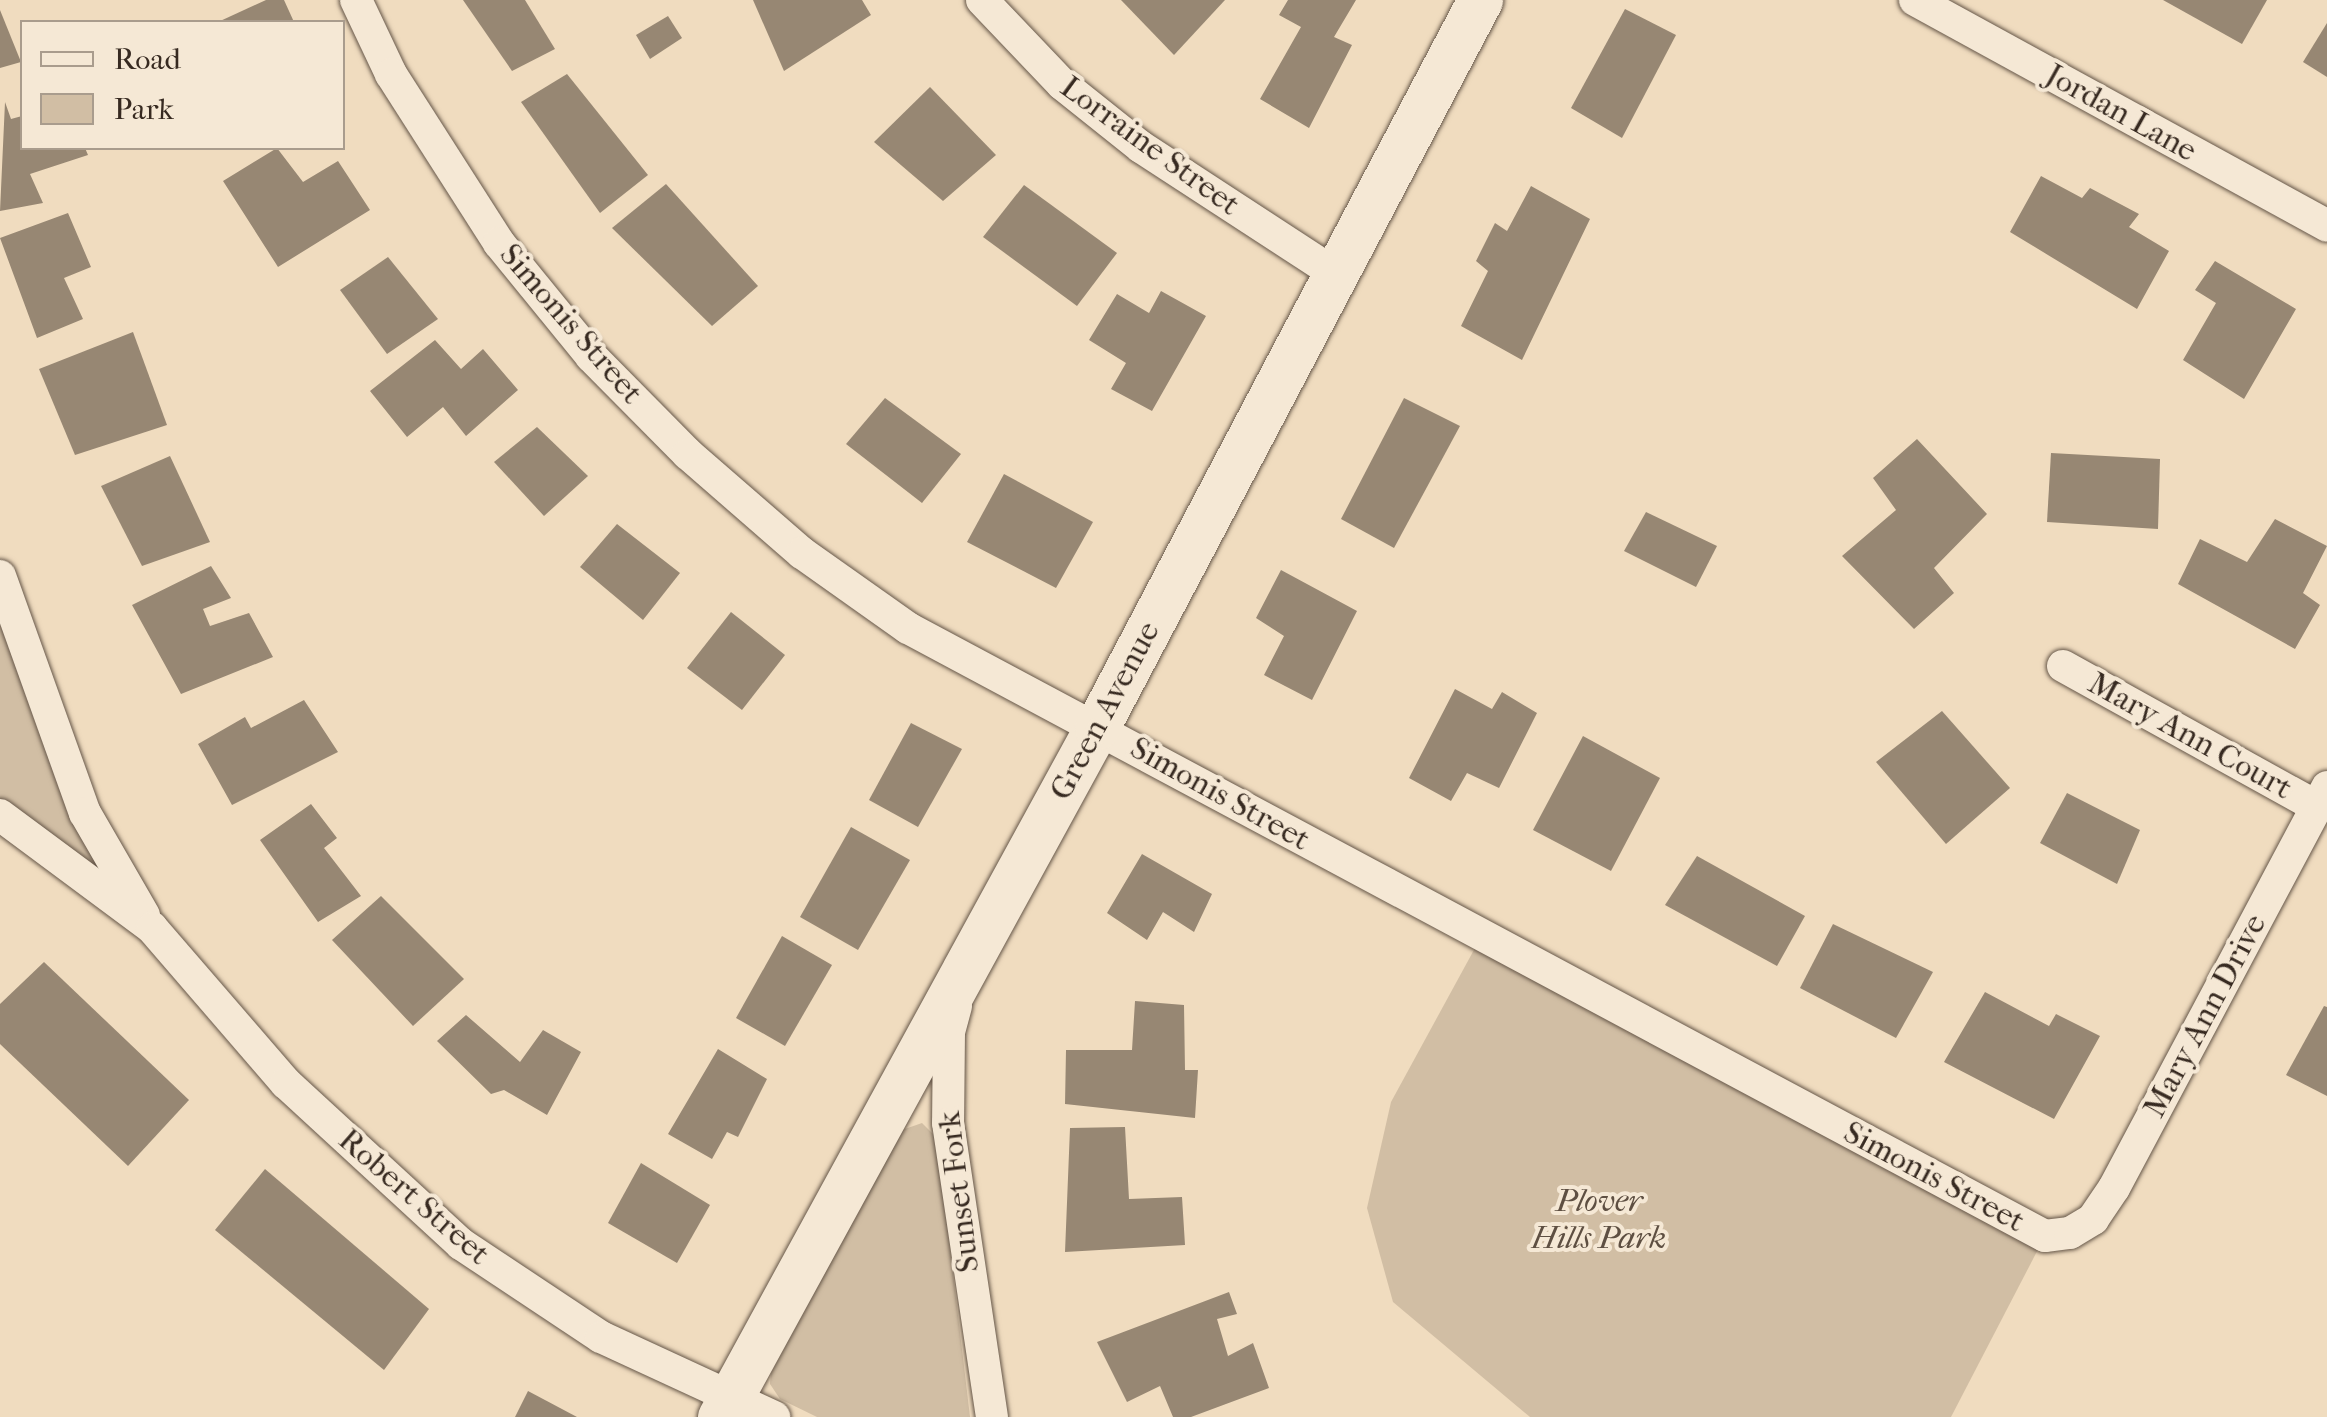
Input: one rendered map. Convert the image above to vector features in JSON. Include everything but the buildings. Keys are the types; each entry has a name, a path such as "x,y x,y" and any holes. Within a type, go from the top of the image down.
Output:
{"street":[{"name":"Simonis Street","path":"356,0 391,74 499,243 590,356 688,454 802,553 908,628 2045,1236 2070,1233"},
{"name":"Lorraine Street","path":"982,0 1062,84 1141,147 1334,273"},
{"name":"Green Avenue","path":"725,1408 1097,727 1480,0"},
{"name":"Jordan Lane","path":"1915,0 2327,226"},
{"name":"Robert Street","path":"0,576 84,813 152,928 286,1083 461,1244 600,1337 725,1408"},
{"name":"Mary Ann Court","path":"2062,666 2322,797"},
{"name":"Mary Ann Drive","path":"2070,1233 2093,1219 2114,1188 2322,797"},
{"name":"Robert Street","path":"0,815 152,928"},
{"name":"Sunset Fork","path":"966,968 949,1032 948,1123 992,1417"},
{"path":"725,1408 774,1417"}],"green space":[{"path":"0,576 152,928 0,815"},
{"name":"Plover Hills Park","path":"1481,937 2045,1236 1951,1417 1530,1417 1393,1302 1367,1208 1391,1102"},
{"path":"922,1123 937,1138 970,1417 817,1417 780,1399 770,1384 771,1373 902,1130"}]}
